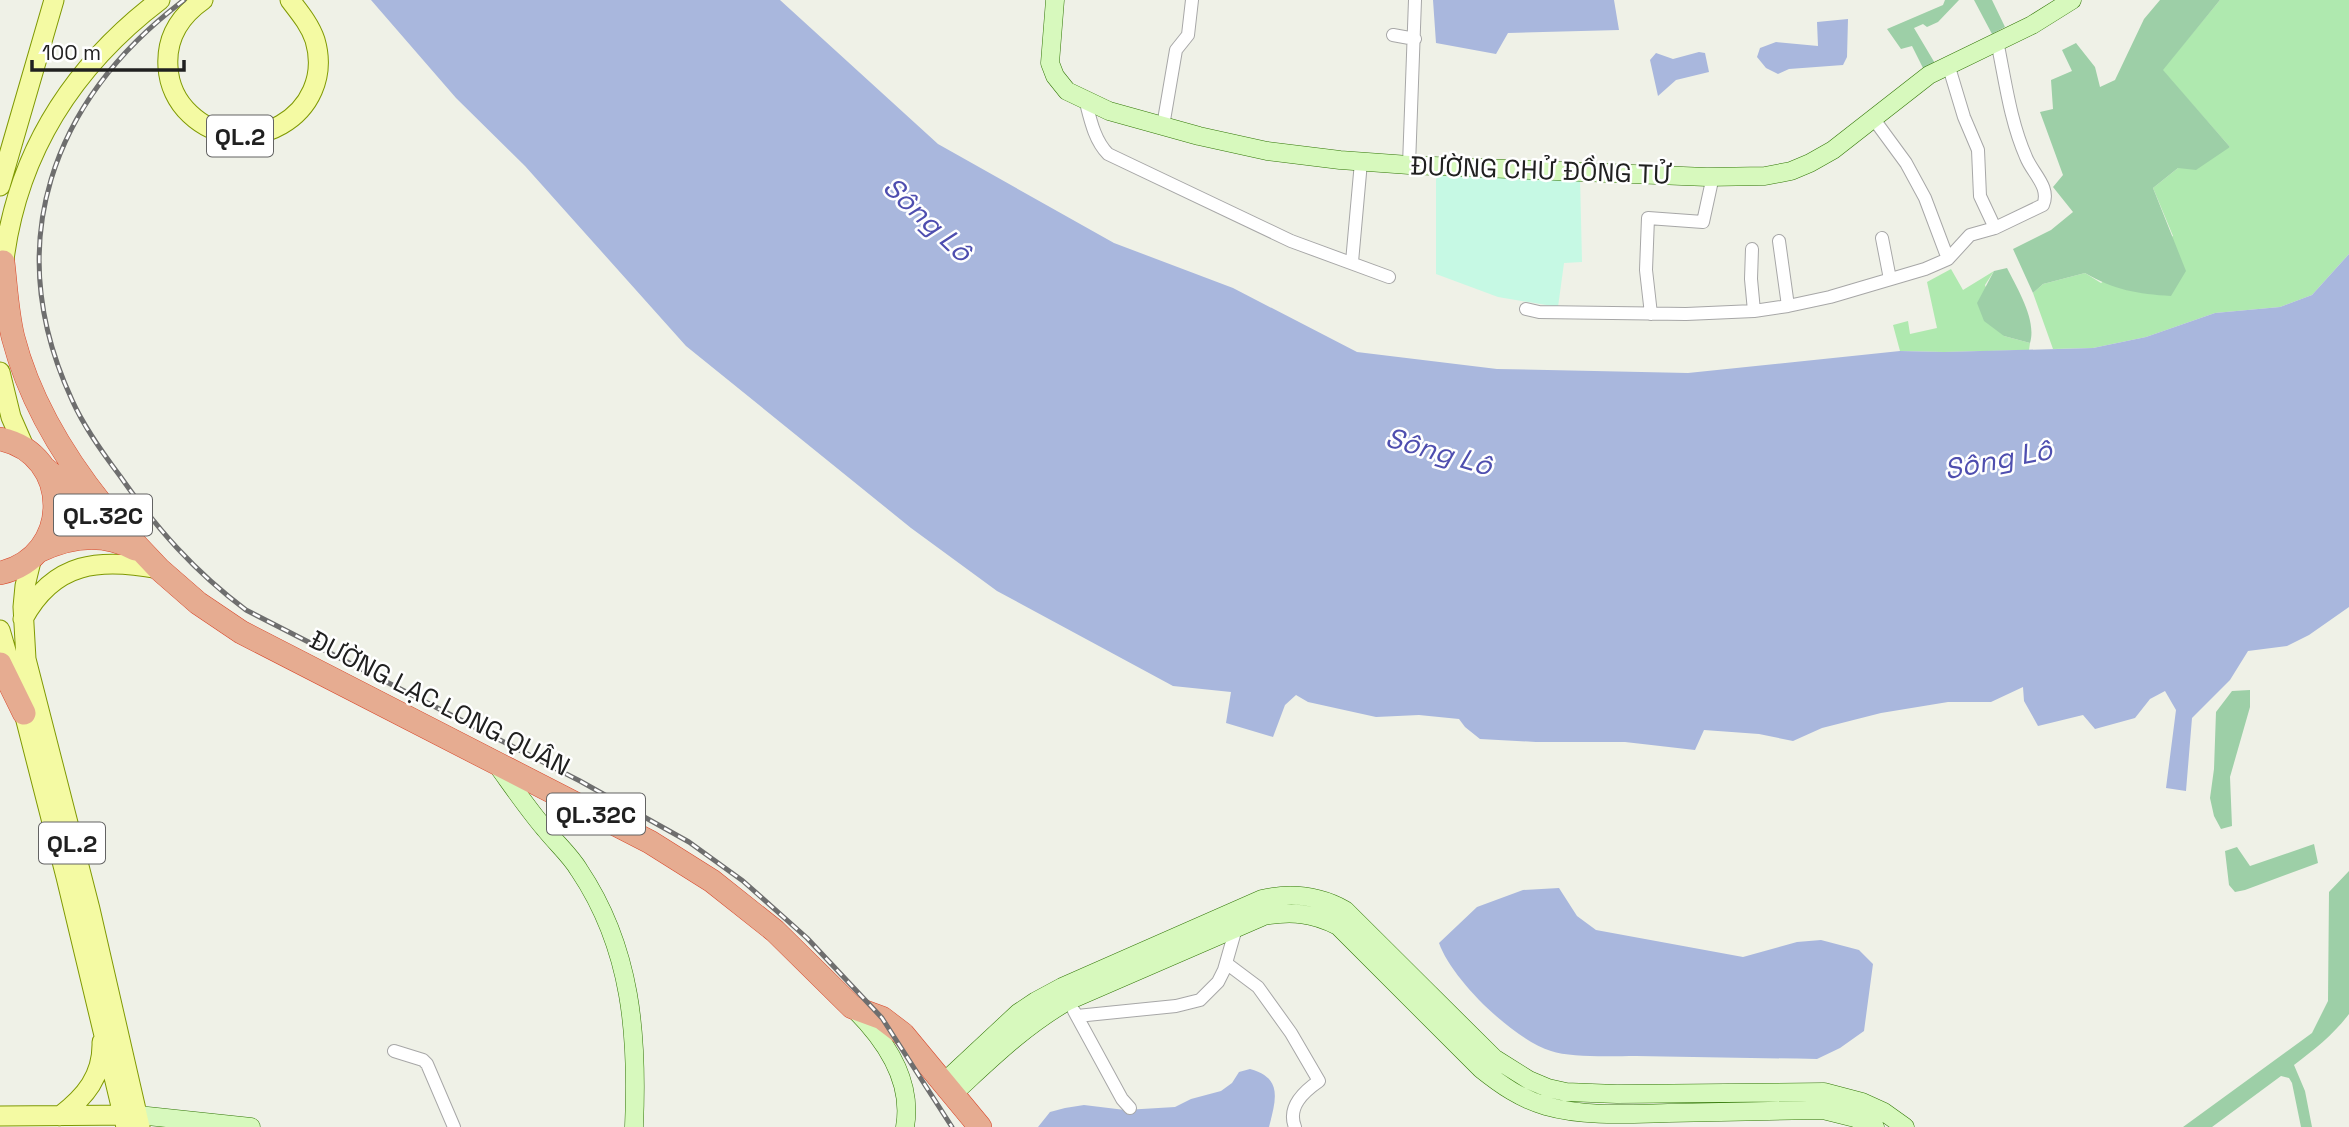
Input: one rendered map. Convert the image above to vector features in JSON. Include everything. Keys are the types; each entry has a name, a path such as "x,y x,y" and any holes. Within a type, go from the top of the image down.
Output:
{"highway":[{"path":"3,262 13,334 33,393 68,457 125,533"},
{"name":"QL.2","path":"0,439 25,449 43,467 53,487 55,509 51,531 36,554"},
{"name":"ĐƯỜNG LẠC LONG QUÂN","path":"43,467 125,533 159,569"},
{"name":"ĐƯỜNG LẠC LONG QUÂN","path":"0,573 16,568 55,543 76,538 107,539 134,548 198,603 252,638 650,842 712,881 775,931 852,1007 882,1018 903,1034 980,1127"},
{"path":"0,664 24,713"}],"main road":[{"path":"0,186 54,0"},
{"path":"0,303 10,219 19,185 46,129 78,80 99,54 160,0"},
{"name":"QL.2","path":"203,0 181,19 171,40 168,63 172,86 186,111 198,122 220,133 243,136 267,132 288,121 304,105 314,84 318,61 314,38 308,24 290,0"},
{"name":"ĐƯỜNG CHỬ ĐỒNG TỬ","path":"1055,0 1051,64 1055,76 1068,91 1109,111 1163,126 1267,151 1361,162 1713,176 1765,176 1791,171 1833,150 1920,80 2053,14 2072,0"},
{"name":"QL.2","path":"0,372 11,417 25,449"},
{"name":"QL.2","path":"36,554 25,586 22,620 28,671 93,922 139,1122"},
{"path":"22,620 42,591 74,569 94,564 159,569"},
{"name":"QL.2","path":"0,630 24,713 99,1010 139,1122"},
{"path":"495,762 591,888 613,940 629,992 636,1044 634,1127"},
{"path":"948,1088 1038,1018 1073,1009 1142,959 1262,899 1296,894 1329,901 1345,910 1494,1058 1538,1084 1566,1092 1617,1094 1824,1092 1873,1107 1905,1127"},
{"path":"948,1088 1018,1013 1062,987 1275,914 1293,912 1322,918 1338,926 1481,1069 1524,1098 1564,1110 1616,1120 1823,1110 1855,1118 1875,1127"},
{"path":"852,1007 883,1043 899,1071 906,1090 908,1110 905,1127"},
{"path":"60,1116 79,1101 98,1072 102,1047 99,1010"},
{"path":"0,1116 60,1116 251,1127"}],"street":[{"path":"1163,126 1177,50 1188,36 1192,0"},
{"path":"1409,165 1415,0"},
{"path":"1393,35 1415,39"},
{"path":"1526,309 1539,312 1651,314 1754,311 1787,306 1924,269 1948,259 1970,235 1995,228 2043,205 2047,197 2026,158 2015,123 1997,41"},
{"path":"1948,64 1964,117 1978,150 1980,195 1995,228"},
{"path":"1085,99 1093,129 1108,154 1291,241 1389,277"},
{"path":"1873,118 1906,163 1925,198 1948,259"},
{"path":"1352,262 1361,162"},
{"path":"1651,314 1646,270 1648,218 1703,222 1713,176"},
{"path":"1882,238 1890,279"},
{"path":"1779,241 1787,306"},
{"path":"1752,249 1754,311"},
{"path":"1130,1108 1122,1099 1073,1009 1176,1006 1200,1000 1217,982 1226,963 1236,928"},
{"path":"1226,963 1258,988 1291,1032 1319,1081 1296,1103 1292,1118 1295,1127"},
{"path":"394,1051 423,1060 453,1127"}],"green space":[{"path":"1945,0 1959,0 1938,22 1927,27 1923,24 1914,28 1936,65 1925,72 1912,46 1901,49 1887,29 1943,5"},
{"path":"1974,0 1992,0 2005,27 1992,34"},
{"path":"2160,0 2220,0 2163,70 2230,147 2196,170 2178,168 2153,188 2186,271 2171,296 2126,290 2085,273 2043,284 2033,293 2013,249 2051,230 2073,212 2053,187 2063,175 2040,112 2053,109 2051,80 2072,71 2062,50 2076,43 2095,67 2100,87 2115,80 2144,19"},
{"path":"2220,0 2349,0 2349,254 2312,295 2280,307 2215,313 2146,337 2093,348 2053,349 2033,293 2043,284 2085,273 2101,283 2173,236 2153,188 2178,168 2230,147 2162,70"},
{"path":"1436,173 1580,176 1582,262 1564,263 1558,307 1498,297 1436,274"},
{"path":"2007,268 2028,314 2031,324 2030,343 2004,336 1984,321 1977,303 1994,271"},
{"path":"1951,269 1963,290 1994,271 1985,285 2004,336 2030,343 2029,350 1900,351 1893,325 1908,321 1910,334 1937,328 1927,282"},
{"path":"2250,690 2250,707 2230,777 2232,826 2221,829 2214,816 2210,798 2216,712 2232,691"},
{"path":"2314,844 2318,863 2245,890 2235,892 2229,885 2225,851 2237,847 2250,866"},
{"path":"2349,871 2349,1014 2330,1035 2294,1065 2305,1091 2312,1127 2301,1127 2292,1083 2289,1078 2281,1076 2212,1127 2183,1127 2312,1033 2328,1001 2329,892"}],"water":[{"name":"Sông Lô","path":"371,0 780,0 938,144 1114,243 1233,288 1357,352 1497,369 1688,373 1900,351 2093,348 2146,337 2215,313 2280,307 2312,295 2349,254 2349,607 2309,635 2287,646 2248,651 2230,680 2192,718 2186,791 2166,788 2176,710 2165,691 2150,699 2135,718 2095,729 2083,715 2038,726 2024,701 2023,687 1991,702 1948,702 1881,713 1822,728 1793,741 1759,734 1704,730 1695,750 1625,742 1480,739 1459,719 1419,715 1376,717 1308,702 1296,695 1285,705 1273,737 1226,723 1231,692 1173,686 997,591 911,528 686,346 525,166 456,98"},
{"path":"1433,0 1614,0 1619,30 1508,33 1496,54 1436,43"},
{"path":"1848,19 1847,57 1843,65 1789,69 1778,74 1766,68 1757,57 1760,48 1776,42 1818,46 1817,22"},
{"path":"1656,53 1673,59 1705,53 1709,72 1676,80 1658,96 1650,60"},
{"path":"1559,888 1577,916 1596,930 1743,957 1797,942 1821,940 1859,950 1873,964 1864,1031 1840,1048 1817,1059 1581,1056 1551,1051 1536,1044 1502,1021 1470,990 1446,958 1439,943 1477,907 1523,890"},
{"path":"1250,1069 1261,1073 1272,1084 1275,1099 1269,1127 1038,1127 1050,1112 1084,1105 1125,1110 1175,1107 1191,1099 1221,1091 1232,1083 1239,1072"}],"railway":[{"path":"184,0 138,40 100,83 71,130 51,179 41,232 40,286 51,342 72,400 100,449 177,548 246,610 580,781 689,842 743,881 807,938 882,1018 952,1127"}]}
